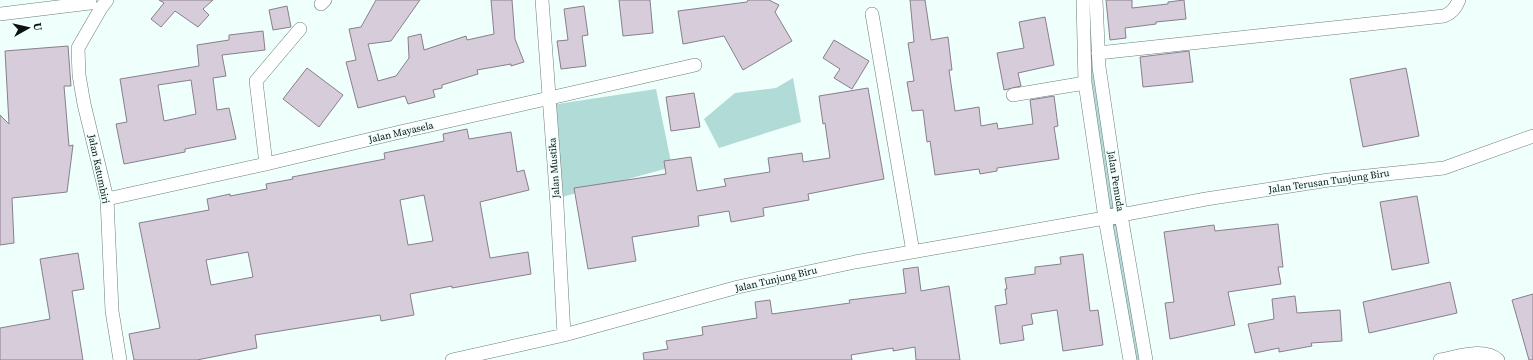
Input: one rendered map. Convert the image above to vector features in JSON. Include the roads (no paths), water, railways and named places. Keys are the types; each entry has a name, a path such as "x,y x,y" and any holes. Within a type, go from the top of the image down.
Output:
{"street":[{"name":"Jalan Mustika","path":"542,0 550,99 564,335"},
{"name":"Jalan Pemuda","path":"1083,0 1085,83 1105,218 1130,360"},
{"name":"Jalan Pemuda","path":"1096,0 1098,53 1121,215 1146,360"},
{"path":"1098,53 1444,16 1451,13 1459,0"},
{"path":"0,14 96,3"},
{"name":"Jalan Katumbiri","path":"96,3 78,48 79,75 84,104 107,199 112,311 120,360"},
{"path":"872,14 913,252"},
{"path":"266,164 256,81 300,29"},
{"name":"Jalan Mayasela","path":"107,199 266,164 695,65"},
{"path":"1013,95 1085,83"},
{"name":"Jalan Terusan Tunjung Biru","path":"1121,215 1206,199 1321,182 1444,168 1533,136"},
{"path":"1105,218 1121,215"},
{"name":"Jalan Tunjung Biru","path":"452,360 564,335 738,287 856,262 1105,218"},
{"path":"1440,360 1479,353 1494,356 1498,360"}]}
